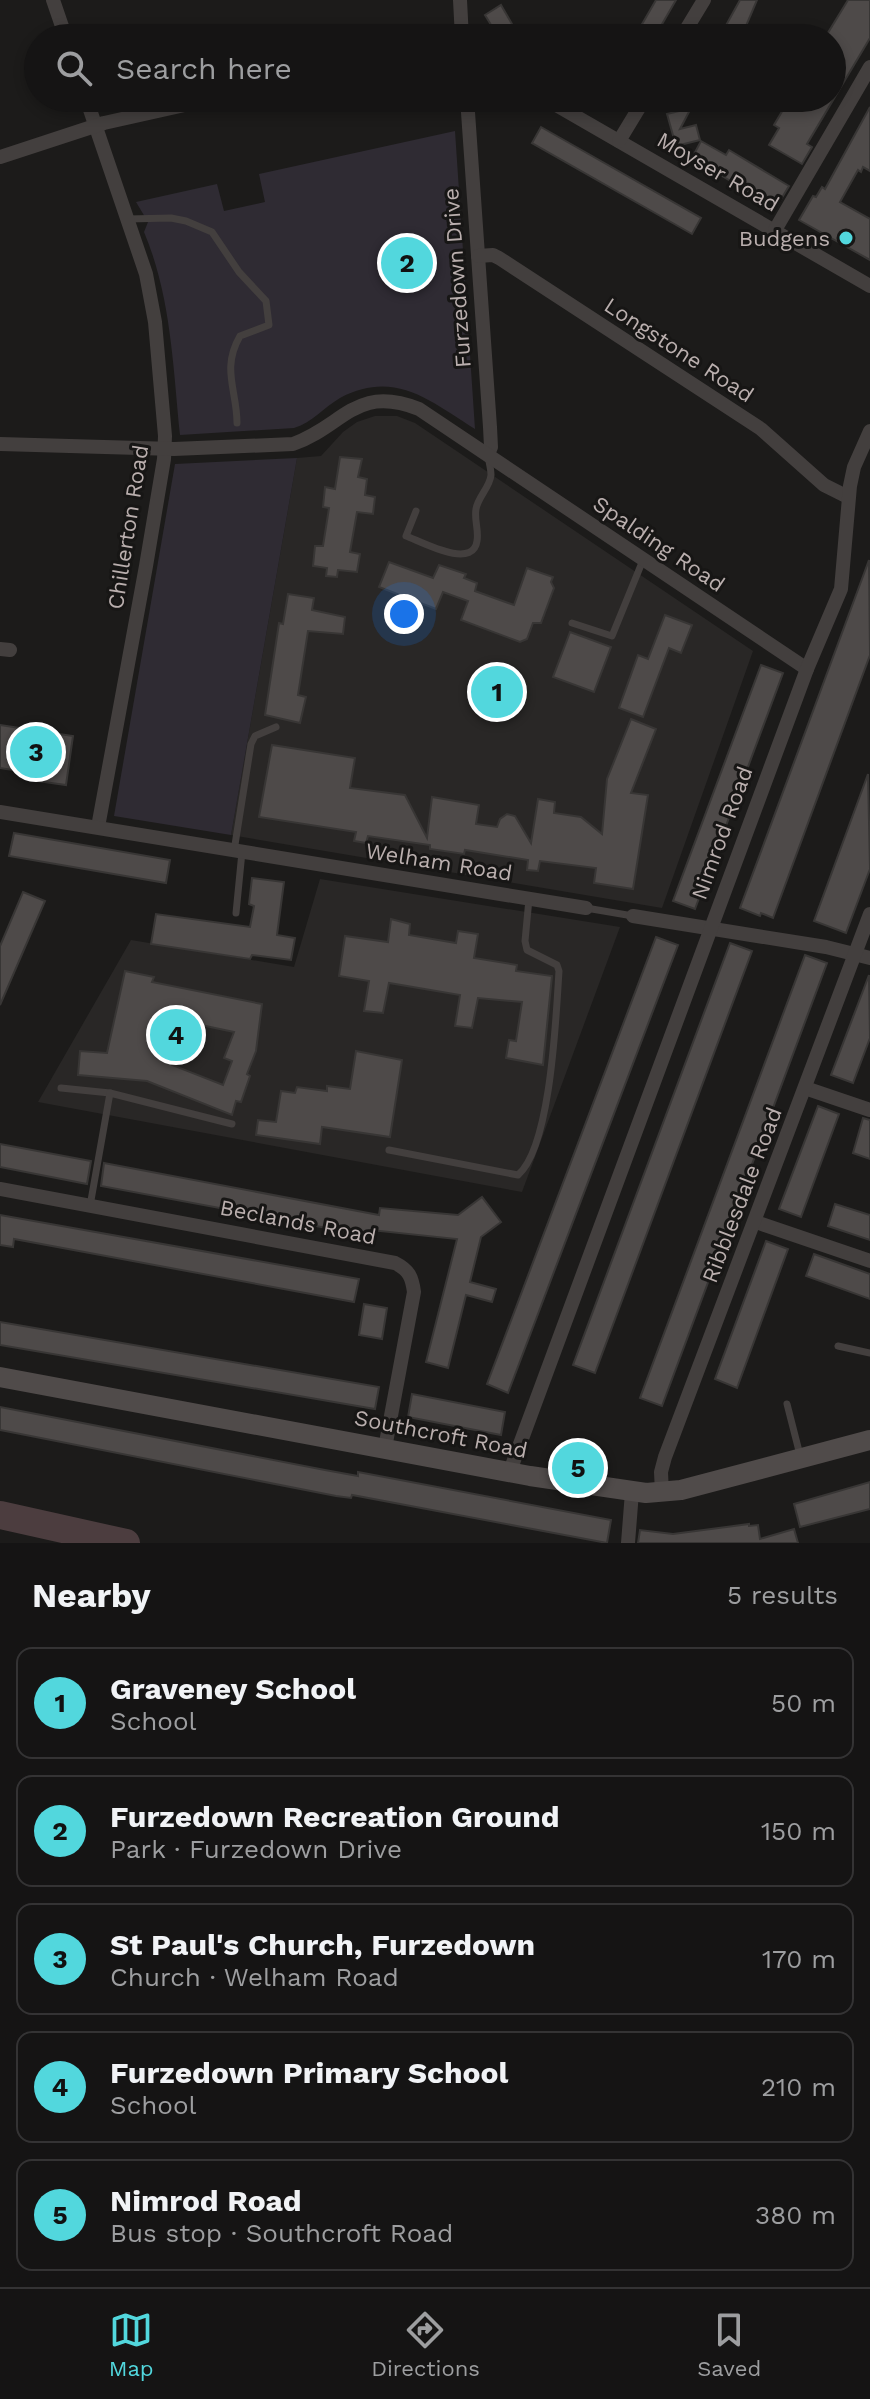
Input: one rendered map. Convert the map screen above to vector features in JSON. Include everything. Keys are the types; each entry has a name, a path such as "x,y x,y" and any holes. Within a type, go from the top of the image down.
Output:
{"street":[{"path":"53,0 61,24"},
{"path":"460,0 461,24"},
{"path":"689,24 704,0"},
{"path":"846,108 870,67"},
{"name":"Chillerton Road","path":"90,112 146,274 155,322 165,449 98,827"},
{"path":"0,157 95,126 156,112"},
{"name":"Furzedown Drive","path":"468,112 490,427 491,447 488,454"},
{"name":"Moyser Road","path":"568,112 870,286"},
{"path":"619,141 637,112"},
{"path":"775,230 844,112"},
{"name":"Longstone Road","path":"478,256 493,255 499,258 761,429 824,485 848,497"},
{"name":"Spalding Road","path":"0,444 165,449 293,444 308,438 350,408 390,401 419,409 807,669"},
{"name":"Nimrod Road","path":"510,1471 807,669 841,589 848,497 854,467 870,431"},
{"path":"0,828 1,812"},
{"name":"Welham Road","path":"1,812 586,908"},
{"name":"Ribblesdale Road","path":"662,1493 661,1472 665,1457 870,914"},
{"name":"Welham Road","path":"633,916 870,958"},
{"path":"805,1088 870,1110"},
{"name":"Beclands Road","path":"0,1189 395,1263 406,1268 413,1279 414,1292 385,1448"},
{"path":"756,1222 870,1261"},
{"name":"Southcroft Road","path":"0,1377 632,1492 662,1493 870,1440"},
{"path":"628,1543 632,1492"}],"lane":[{"path":"128,219 171,218 212,232 239,272 266,301 269,325 240,336 232,358 229,375 237,407 237,423"},
{"path":"416,511 406,536 450,553 463,555 473,550 477,542 475,512 491,474 488,454"},
{"path":"572,623 612,636 643,560"},
{"path":"236,913 238,851 251,744 255,736 276,727"},
{"path":"389,1150 518,1175 527,1167 553,1066 559,971 557,965 527,950 529,899"},
{"name":"Welham Road","path":"586,908 633,916"},
{"path":"61,1088 110,1093 232,1124"},
{"path":"90,1206 110,1093"},
{"path":"838,1346 870,1353"},
{"path":"787,1404 801,1457"}],"shaded area":[{"path":"455,131 475,429 411,392 378,387 340,398 294,428 180,435 165,306 144,232 148,222 136,202 217,184 224,211 265,202 259,174"},
{"path":"375,416 397,416 415,423 753,651 662,908 231,835 297,458 321,456 343,432 357,422"},
{"path":"297,458 231,835 114,816 175,464"},
{"path":"320,879 620,927 522,1192 38,1102 131,940 294,967"}],"building":[{"path":"656,0 676,0 662,24 642,24"},
{"path":"740,0 757,0 746,24 727,24"},
{"path":"848,0 870,0 870,38 846,78 846,24 833,24"},
{"path":"501,5 513,24 490,24 485,15"},
{"path":"870,107 870,171 863,167 861,172 858,170 840,202 870,219 870,260 799,220 813,196 816,197 822,187 825,189"},
{"path":"689,112 680,129 696,125 700,140 676,146 667,114"},
{"path":"782,112 826,112 807,144 812,147 802,164 769,145 779,128 774,125"},
{"path":"541,127 701,218 692,234 532,143"},
{"path":"701,141 726,155 729,150 789,186 777,206 692,158"},
{"path":"340,457 362,459 358,477 367,479 365,495 375,497 373,514 357,512 350,552 360,554 357,572 338,570 337,577 326,576 327,568 313,566 315,546 323,546 329,508 323,507 325,487 335,489"},
{"path":"869,560 870,655 773,918 761,913 760,916 740,908"},
{"path":"389,562 433,578 439,565 466,574 464,578 477,583 475,591 514,605 527,568 553,577 551,582 554,588 541,623 533,623 527,639 520,642 461,620 468,601 443,592 436,609 379,587"},
{"path":"288,594 314,598 312,610 345,617 343,634 308,631 298,695 306,697 300,723 265,715 279,623 283,624"},
{"path":"665,615 692,625 681,653 669,648 643,717 619,708 638,655 648,659"},
{"path":"570,632 611,647 594,692 553,677"},
{"path":"761,665 783,673 695,909 673,901"},
{"path":"631,719 656,729 631,793 648,795 633,889 594,883 596,868 540,861 538,871 527,870 528,860 465,850 464,854 430,849 430,845 368,836 366,843 354,841 356,832 259,817 272,745 355,758 350,788 405,795 427,838 432,797 479,805 476,824 497,827 500,819 507,814 515,816 531,843 538,799 555,802 554,813 581,817 602,834 607,779"},
{"path":"0,725 73,736 66,785 37,781 38,774 0,768"},
{"path":"868,774 870,869 846,933 814,921"},
{"path":"14,833 170,860 166,883 9,856"},
{"path":"252,878 284,882 277,935 295,938 291,960 252,955 250,959 151,944 156,914 250,927 254,906 249,904"},
{"path":"23,892 45,901 0,1005 0,946"},
{"path":"391,919 410,924 409,935 456,943 458,931 478,934 474,958 517,965 516,971 552,976 543,1065 506,1058 509,1040 516,1041 522,1002 478,998 472,1028 455,1026 460,995 389,983 383,1013 364,1011 369,981 339,976 345,936 388,942"},
{"path":"656,937 678,945 508,1393 487,1384"},
{"path":"730,943 752,951 595,1373 573,1365"},
{"path":"805,955 827,963 662,1406 640,1398"},
{"path":"125,971 154,977 152,982 262,1004 256,1051 247,1074 250,1076 241,1102 236,1101 232,1115 147,1081 78,1075 80,1051 107,1053","holes":["182,1021 234,1032 224,1058 232,1061 223,1085 172,1065"]},
{"path":"869,975 870,1038 853,1083 831,1075"},
{"path":"356,1051 402,1060 390,1137 322,1127 320,1144 256,1135 258,1120 276,1122 281,1091 295,1093 297,1087 327,1091 327,1086 350,1089"},
{"path":"818,1106 839,1114 801,1217 779,1209"},
{"path":"863,1118 870,1120 870,1159 853,1153"},
{"path":"0,1144 91,1161 87,1184 0,1167"},
{"path":"104,1163 379,1215 380,1208 458,1215 482,1197 501,1222 481,1237 470,1282 496,1289 492,1302 466,1295 448,1368 426,1362 457,1239 371,1230 370,1236 101,1186"},
{"path":"835,1204 870,1215 870,1240 828,1226"},
{"path":"0,1215 359,1279 354,1302 14,1239 13,1247 0,1245"},
{"path":"766,1241 788,1249 737,1388 715,1379"},
{"path":"814,1254 870,1274 870,1299 806,1276"},
{"path":"364,1304 387,1308 382,1339 359,1335"},
{"path":"0,1322 379,1387 375,1409 0,1345"},
{"path":"412,1394 505,1412 501,1435 408,1417"},
{"path":"0,1407 325,1470 358,1476 358,1472 611,1520 607,1543 352,1495 351,1498 336,1496 0,1430"},
{"path":"870,1482 870,1509 800,1527 794,1504"},
{"path":"758,1525 760,1539 794,1529 798,1543 638,1543 640,1530 673,1534"}],"waterway":[{"path":"0,1515 126,1543"}],"place":[{"name":"Budgens","path":"846,238"},
{"name":"Furzedown Recreation Ground","path":"407,263"},
{"name":"Graveney School","path":"497,692"},
{"name":"St Paul's Church, Furzedown","path":"36,752"},
{"name":"Furzedown Primary School","path":"176,1035"},
{"name":"Nimrod Road","path":"578,1468"}]}
